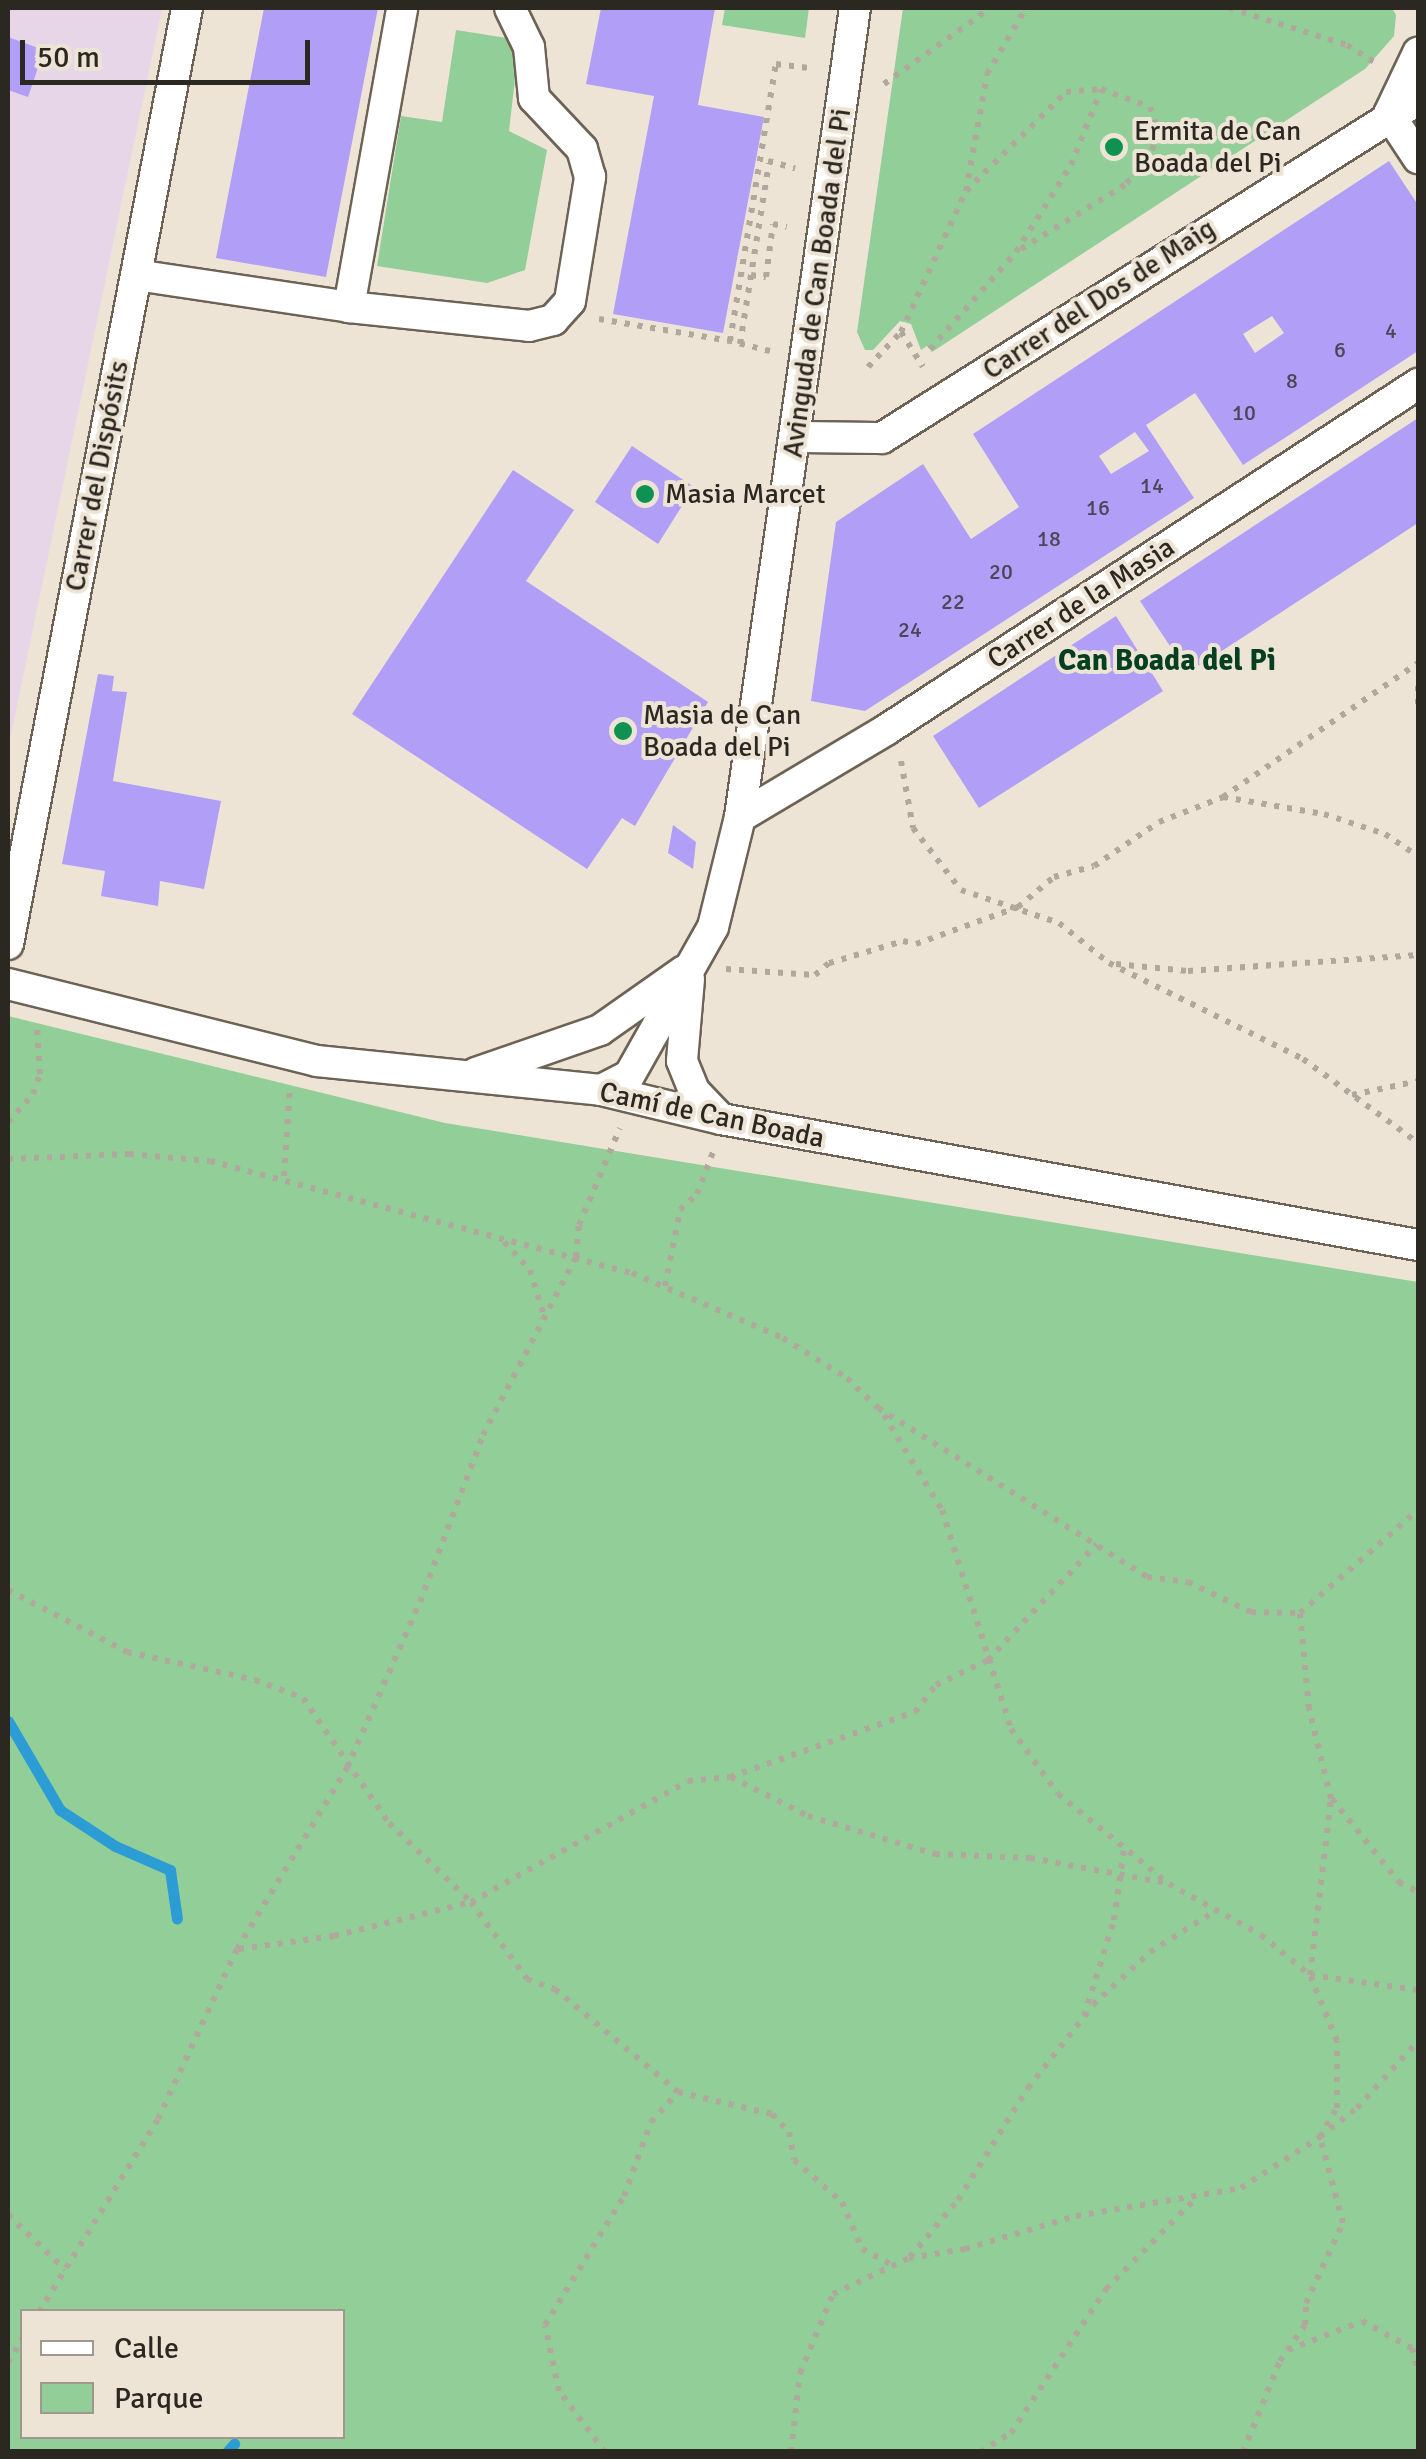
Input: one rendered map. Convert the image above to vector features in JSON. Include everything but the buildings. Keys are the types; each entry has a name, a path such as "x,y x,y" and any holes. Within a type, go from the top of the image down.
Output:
{"street":[{"name":"Carrer del Dispósits","path":"8,944 186,8"},
{"path":"350,307 402,8"},
{"path":"136,274 350,307 528,326 553,320 570,300 590,177 582,150 534,98 528,47 510,8"},
{"name":"Avinguda de Can Boada del Pi","path":"601,1090 629,1076 712,928 740,817 855,8"},
{"path":"1418,53 1389,114 1418,158"},
{"name":"Carrer del Dos de Maig","path":"796,437 882,438 1389,114 1418,100"},
{"name":"Carrer de la Masia","path":"740,817 886,730 1418,384"},
{"path":"474,1074 600,1030 690,966"},
{"path":"690,966 682,1062 718,1130"},
{"name":"Camí de Can Boada","path":"8,984 317,1061 474,1074 601,1090 718,1130 1418,1245"},
{"path":"600,1030 588,1068 601,1090"}],"path":[{"path":"884,84 990,8"},
{"path":"868,366 901,332 966,190 987,74 1026,8"},
{"path":"1230,8 1347,45 1382,67"},
{"path":"730,341 776,64 809,68"},
{"path":"966,190 1066,92 1101,90 1150,108 1158,132 1148,161 1125,185 1016,252"},
{"path":"930,349 1016,252 1071,165 1101,90"},
{"path":"760,152 769,163 795,168"},
{"path":"740,345 769,163"},
{"path":"751,274 766,277 772,224 787,227"},
{"path":"592,318 770,351"},
{"path":"901,332 922,367"},
{"path":"724,969 815,975 829,964 903,941 916,944 1018,906 1054,877 1094,866 1159,822 1223,797 1418,663"},
{"path":"1418,686 1418,705"},
{"path":"899,751 922,846 961,890 1018,906 1059,923 1109,964 1303,1060 1418,1143"},
{"path":"1223,797 1324,814 1386,834 1418,856"},
{"path":"1109,964 1188,971 1418,955"},
{"path":"8,1122 32,1094 40,1074 35,1018"},
{"path":"284,1176 290,1080"},
{"path":"1351,1095 1418,1082"},
{"path":"41,2309 158,2119 237,1950 346,1768 420,1602 483,1435 576,1257 579,1225 622,1122"},
{"path":"665,1286 680,1210 697,1194 718,1130"},
{"path":"8,1159 129,1154 284,1176 494,1238 576,1257 665,1286 783,1338 847,1378 878,1408 1147,1578 1188,1582 1250,1612 1300,1614 1418,1510"},
{"path":"494,1238 510,1245 530,1270 544,1316"},
{"path":"878,1408 942,1510 969,1582 988,1660 1011,1728 1058,1794 1170,1884 1261,1935 1310,1975 1327,2007 1342,2073 1337,2108 1320,2137 1343,2223 1306,2304 1305,2325 1286,2351 1243,2452"},
{"path":"237,1950 334,1936 470,1902 688,1782 730,1777 915,1712 936,1685 988,1660 1097,1544"},
{"path":"8,1590 128,1652 255,1680 303,1698 328,1727 346,1768 423,1860 470,1902 527,1979 555,1989 678,2092 772,2114 789,2132 794,2160 842,2202 862,2249 894,2266"},
{"path":"1300,1614 1309,1709 1332,1799 1310,1975"},
{"path":"730,1777 808,1816 935,1854 1030,1858 1170,1884"},
{"path":"1332,1799 1399,1882 1418,1892"},
{"path":"1084,2018 1124,1847"},
{"path":"909,2258 958,2200 1028,2088 1084,2018 1150,1952 1215,1910"},
{"path":"1310,1975 1418,1990"},
{"path":"791,2452 800,2373 819,2318 833,2294 909,2258 964,2249 1076,2216 1194,2200 1241,2188 1357,2108 1418,2041"},
{"path":"605,2452 559,2392 544,2325 624,2196 651,2122 678,2092"},
{"path":"980,2452 1011,2433 1106,2289 1194,2200"},
{"path":"8,2216 66,2269"},
{"path":"1286,2351 1362,2321 1412,2348 1418,2368"}],"shaded area":[{"path":"8,8 162,8 8,749"}],"green space":[{"path":"725,8 809,8 805,38 722,25"},
{"path":"903,8 1392,8 1396,15 1394,36 1365,69 932,352 927,346 921,350 911,324 900,321 873,350 865,350 857,332"},
{"path":"456,30 513,39 518,53 509,131 547,150 525,270 487,283 377,266 401,116 442,122"},
{"path":"8,1016 445,1123 1418,1282 1418,2451 8,2451"}],"waterway":[{"path":"8,1721 60,1810 115,1846 170,1870 177,1919"},
{"path":"227,2452 234,2444"}],"place":[{"name":"Ermita de Can Boada del Pi","path":"1114,147"},
{"name":"Masia Marcet","path":"645,494"},
{"name":"Masia de Can Boada del Pi","path":"623,731"}],"district":[{"name":"Can Boada del Pi","path":"1167,661"}]}
